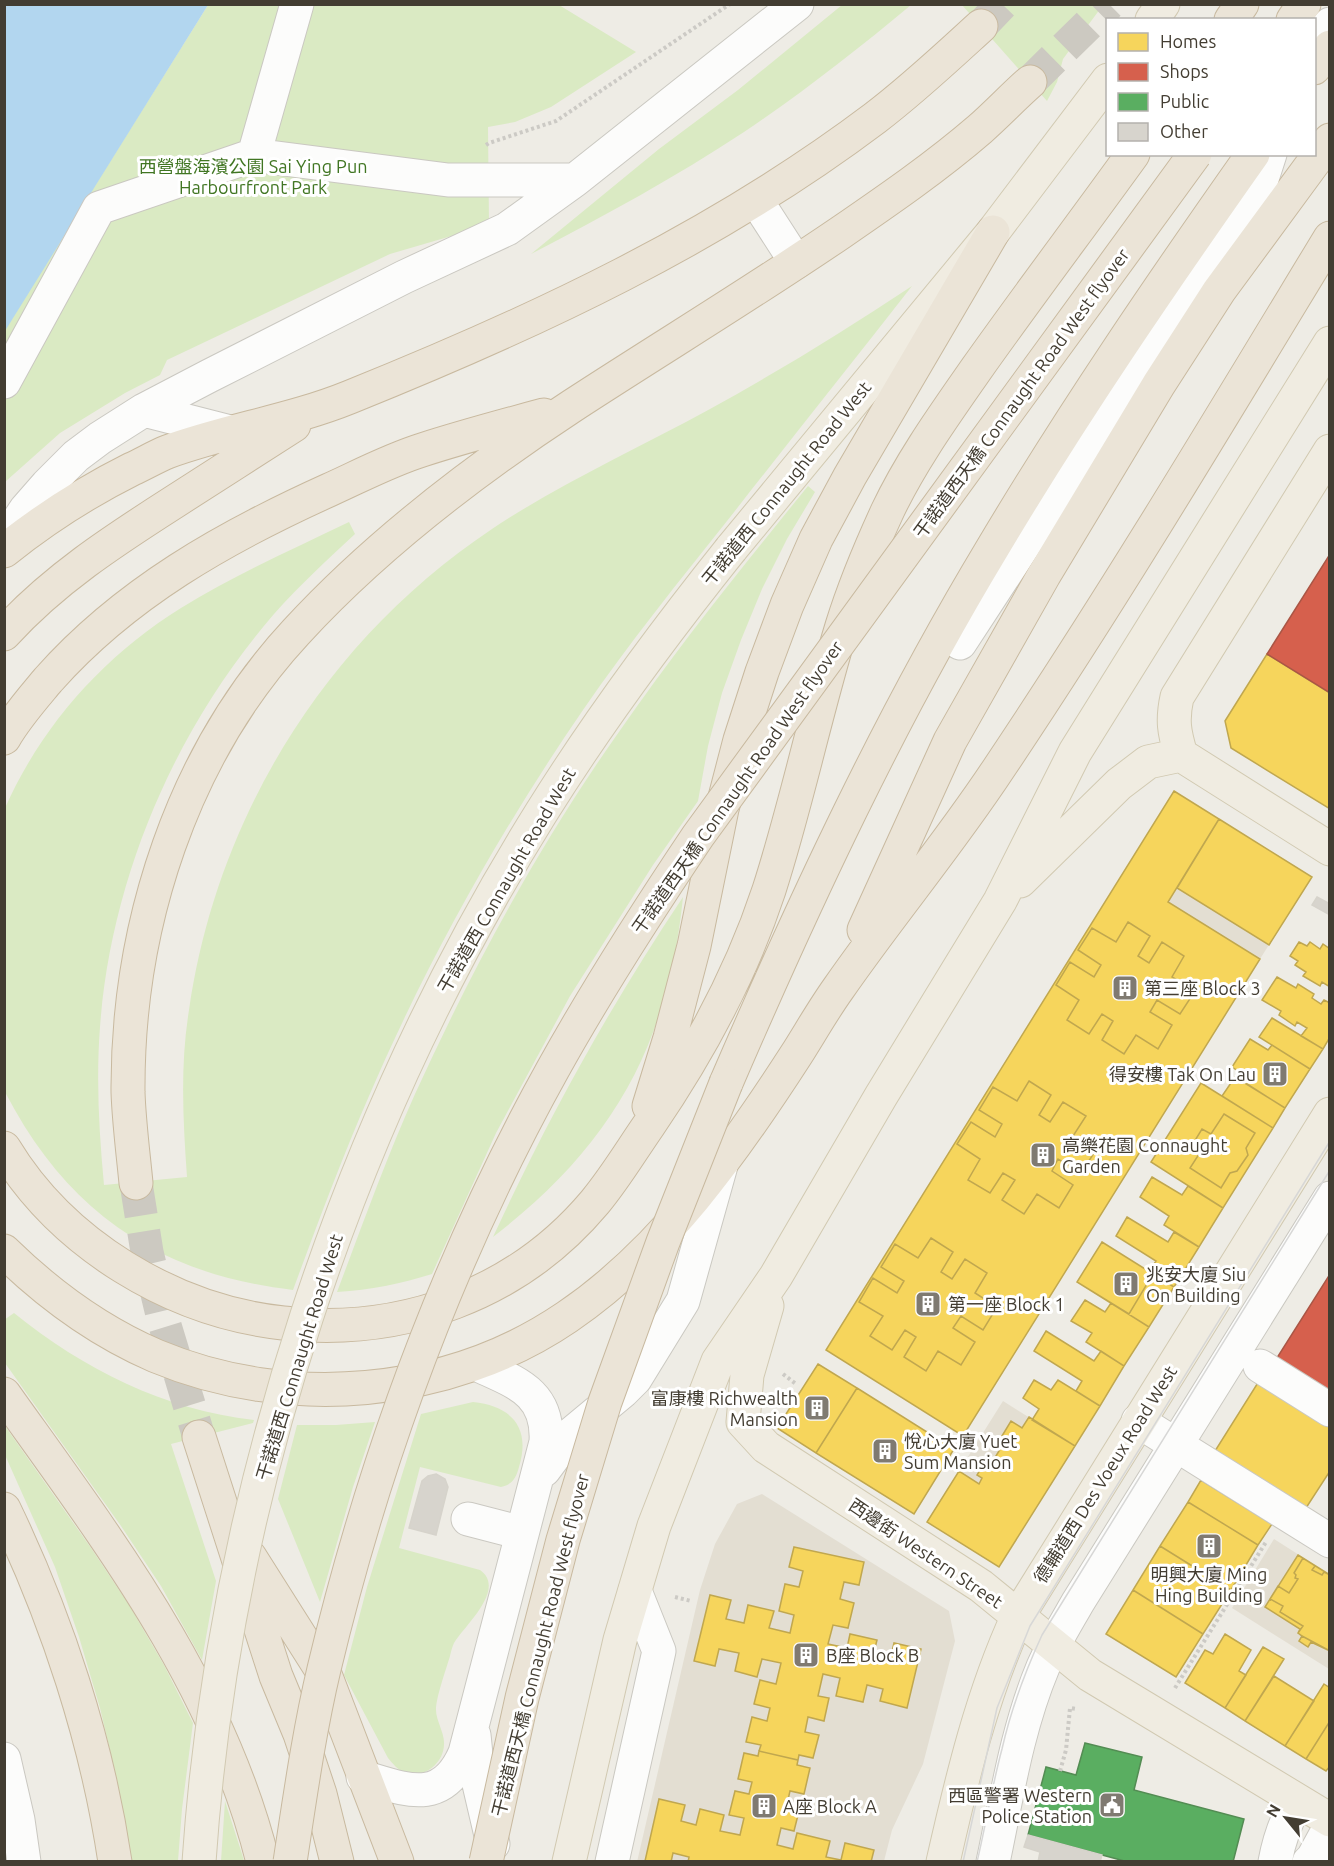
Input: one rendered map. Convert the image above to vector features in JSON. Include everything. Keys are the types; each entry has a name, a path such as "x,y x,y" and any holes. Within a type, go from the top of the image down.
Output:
{"highway":[{"path":"1233,18 1242,4"},
{"path":"1294,18 1304,4"},
{"path":"4,634 46,592 86,561 317,411 534,318 689,240 756,200 820,158 876,117 930,73 981,26"},
{"path":"1316,65 1329,47"},
{"path":"136,1183 128,1095 132,1006 139,955 164,855 183,807 232,716 261,674 294,633 330,597 450,494 570,407 796,262 928,171 980,129 1030,82"},
{"path":"835,992 950,741 1101,478 1219,291 1329,140"},
{"path":"4,1148 61,1219 120,1264 151,1282 191,1300 232,1314 290,1324 345,1326 383,1322 420,1314 483,1290 525,1267 560,1238 617,1175 701,1044 746,954 788,827 843,622 889,508 914,463 990,351 1132,156"},
{"name":"干諾道西天橋 Connaught Road West flyover","path":"290,1862 303,1778 324,1671 373,1493 402,1406 435,1320 471,1235 552,1070 646,912 698,836 1194,156"},
{"name":"干諾道西天橋 Connaught Road West flyover","path":"486,1862 522,1698 563,1540 605,1402 663,1242 726,1083 773,974 876,759 991,551 1053,449 1118,350 1253,156"},
{"path":"638,1141 687,975 740,740 783,616 816,539 850,476 993,232"},
{"path":"4,1251 56,1298 87,1320 154,1355 187,1368 223,1378 299,1389 341,1390 383,1387 430,1378 476,1364 562,1321 601,1292 644,1252 681,1212 722,1161 761,1108 835,992 997,772 1183,481 1329,238"},
{"path":"4,738 38,692 96,631 156,584 198,557 281,512 391,462 421,450 570,407"},
{"path":"4,551 64,507 104,483 165,453 230,432 317,411"},
{"path":"4,1394 145,1595 180,1656 239,1783 263,1862"},
{"path":"199,1437 276,1676 300,1734 320,1794 337,1862"},
{"path":"4,1509 59,1642 81,1710 99,1782 115,1862"},
{"path":"224,1517 326,1677 397,1862"}],"main road":[{"path":"1153,18 1163,4"},
{"name":"干諾道西 Connaught Road West","path":"199,1862 202,1811 219,1683 242,1556 277,1419 310,1306 347,1204 388,1103 435,1004 485,908 535,823 600,723 650,652 731,549 993,232 1106,81"},
{"path":"569,1862 620,1640 654,1526 718,1361 776,1276 875,1106 1000,901 1076,752 1329,343"},
{"path":"1329,451 1177,697 1173,715 1174,733 1181,755 1329,849"},
{"path":"1000,901 1119,784 1149,762 1181,755"},
{"name":"德輔道西 Des Voeux Road West","path":"943,1862 981,1710 997,1663 1018,1616 1138,1421 1325,1130"},
{"name":"西邊街 Western Street","path":"776,1276 747,1375 743,1422 766,1447 981,1586 1090,1675 1329,1820"}],"street":[{"path":"254,155 297,4"},
{"path":"4,542 26,509 47,484 76,456 100,438 144,410 404,277 507,229 574,180 797,4"},
{"path":"1316,42 1329,24"},
{"path":"4,382 99,208 254,155 448,180 574,180"},
{"path":"960,643 1261,182 1269,156"},
{"path":"756,200 796,262"},
{"path":"144,410 230,432"},
{"path":"532,1493 542,1472 570,1435 635,1379 683,1301 722,1161"},
{"path":"993,1862 1025,1719 1053,1645 1329,1198"},
{"path":"363,1777 409,1791 423,1791 437,1787 450,1778 459,1767 465,1753 546,1442 547,1429 539,1404 532,1395 523,1387 476,1364"},
{"path":"1260,1366 1329,1410"},
{"path":"1138,1421 1329,1541"},
{"path":"468,1519 522,1533"},
{"path":"612,1861 658,1651 635,1591"},
{"path":"475,1715 476,1761 497,1862"},
{"path":"6,1774 24,1862"},
{"path":"1275,1862 1282,1834 1297,1801"},
{"path":"1309,1862 1329,1827"}],"path":[{"path":"489,143 556,122 730,4"},
{"path":"1174,1689 1267,1541"},
{"path":"668,1595 691,1600"},
{"path":"1060,1771 1066,1750 1070,1708"}],"shaded area":[{"path":"1219,819 1312,877 1260,959 1168,902"},
{"path":"1003,1401 1075,1446 999,1567 927,1522"},
{"path":"762,1494 949,1611 955,1641 923,1764 892,1830 884,1861 637,1862 700,1590 715,1544 737,1504"},
{"path":"1274,1539 1329,1574 1329,1669 1232,1608"}],"green space":[{"name":"西營盤海濱公園 Sai Ying Pun Harbourfront Park","path":"208,5 559,5 636,52 551,107 515,122 488,127 489,225 390,254 167,360 160,375 125,393 60,433 5,482 4,331"},
{"path":"842,5 911,5 829,71 744,132 639,196 531,254 659,149 738,90"},
{"path":"962,5 1103,5 1063,59 1057,82 1047,101"},
{"path":"912,286 600,685 523,802 440,946 391,1046 349,1144 293,1290 244,1282 200,1269 159,1252 122,1230 88,1204 58,1172 30,1135 5,1092 5,808 37,748 78,695 126,648 181,608 243,573 349,522 355,534 274,614 239,658 207,705 154,807 134,860 118,915 107,971 100,1027 98,1067 104,1185 187,1177 184,1051 189,1010 203,938 225,868 254,801 289,738 331,678 379,623 433,573 492,529 572,481 683,424 761,380"},
{"path":"808,486 815,492 787,539 762,589 722,693 708,746 698,801 653,865 570,996 496,1133 432,1274 385,1286 337,1292 415,1094 460,999 509,907 591,772 643,698 712,606"},
{"path":"683,897 675,951 664,1001 647,1047 627,1089 601,1129 570,1167 493,1237 581,1063"},
{"path":"14,1313 68,1352 127,1384 189,1407 254,1420 253,1423 171,1444 216,1581 202,1660 161,1586 5,1363 4,1320"},
{"path":"473,1402 498,1408 515,1421 520,1430 522,1453 515,1477 501,1487 420,1467 399,1548 480,1570 487,1578 489,1587 481,1607 454,1643 439,1691 436,1710 444,1741 443,1752 436,1764 425,1772 405,1773 388,1758 344,1675 367,1587 421,1414"},
{"path":"375,1422 353,1487 320,1602 278,1499 297,1425"},
{"path":"5,1426 129,1605 164,1665 193,1723 178,1861 132,1861 117,1780 100,1708 55,1567 5,1455"},
{"path":"225,1801 242,1854 244,1861 221,1861"}],"water":[{"path":"5,5 208,5 5,331"}],"building: Homes":[{"path":"1267,654 1330,693 1330,809 1231,748 1225,721"},
{"name":"高樂花園 Connaught Garden","path":"1174,791 1219,819 1168,902 1260,959 963,1436 826,1350"},
{"path":"1219,819 1312,877 1269,945 1177,888"},
{"name":"第三座 Block 3","path":"1128,922 1150,936 1138,956 1149,963 1162,942 1184,956 1172,977 1195,991 1180,1014 1157,1000 1150,1012 1172,1025 1158,1049 1136,1035 1124,1054 1102,1040 1113,1021 1102,1014 1089,1034 1067,1020 1079,1000 1056,985 1070,962 1094,977 1101,965 1078,950 1092,928 1116,942"},
{"path":"1299,942 1307,946 1310,942 1320,949 1323,944 1330,949 1330,987 1322,982 1320,986 1303,976 1306,972 1295,965 1298,961 1290,956"},
{"path":"1277,977 1296,988 1298,984 1314,994 1312,998 1321,1004 1324,1000 1330,1003 1330,1037 1323,1049 1301,1036 1307,1028 1297,1022 1295,1026 1279,1015 1281,1011 1262,1000"},
{"path":"1272,1018 1323,1049 1310,1069 1259,1037"},
{"name":"得安樓 Tak On Lau","path":"1250,1039 1268,1050 1272,1045 1310,1069 1285,1108 1247,1084 1250,1079 1232,1067"},
{"path":"1235,1077 1285,1108 1273,1128 1222,1096"},
{"path":"1029,1081 1051,1095 1039,1115 1050,1122 1063,1102 1086,1116 1073,1136 1096,1150 1081,1173 1058,1159 1052,1171 1073,1185 1059,1208 1037,1194 1024,1214 1002,1200 1015,1180 1003,1173 990,1193 968,1180 980,1159 957,1144 971,1122 995,1137 1002,1124 979,1110 993,1087 1017,1101"},
{"path":"1201,1083 1273,1128 1223,1208 1151,1162"},
{"path":"1224,1114 1255,1133 1246,1148 1248,1155 1237,1171 1230,1173 1221,1188 1190,1168 1203,1148 1194,1142 1202,1129 1211,1134"},
{"path":"1152,1177 1182,1195 1188,1186 1223,1208 1199,1247 1164,1225 1169,1216 1140,1197"},
{"path":"1127,1217 1168,1242 1174,1232 1199,1247 1174,1287 1149,1272 1156,1261 1116,1236"},
{"name":"第一座 Block 1","path":"931,1238 953,1252 941,1272 952,1279 965,1259 987,1273 975,1293 997,1307 983,1330 961,1316 953,1328 975,1342 961,1365 938,1351 926,1371 904,1357 916,1337 905,1330 892,1350 870,1336 883,1316 859,1302 873,1278 897,1293 904,1281 881,1267 895,1244 918,1258"},
{"name":"兆安大廈 Siu On Building","path":"1102,1242 1153,1274 1129,1314 1077,1282"},
{"name":"兆安大廈 Siu On Building","path":"1102,1242 1174,1287 1149,1327 1077,1282"},
{"path":"1085,1300 1105,1312 1111,1303 1149,1327 1124,1366 1086,1342 1092,1333 1071,1321"},
{"path":"1046,1331 1094,1361 1101,1351 1124,1366 1100,1406 1076,1391 1082,1381 1034,1351"},
{"name":"富康樓 Richwealth Mansion","path":"818,1364 857,1388 816,1453 777,1428"},
{"path":"1034,1380 1051,1390 1058,1380 1100,1406 1075,1446 1032,1420 1039,1409 1023,1398"},
{"path":"1259,1381 1330,1424 1330,1471 1306,1508 1215,1451"},
{"name":"悅心大廈 Yuet Sum Mansion","path":"857,1388 954,1449 914,1514 816,1453"},
{"path":"1029,1417 1075,1446 999,1567 927,1522 959,1471 979,1484 982,1478 977,1475 983,1465 988,1469 1007,1438 1002,1436 1011,1421 1022,1428"},
{"path":"1201,1480 1272,1524 1258,1545 1188,1502"},
{"name":"明興大廈 Ming Hing Building","path":"1188,1502 1258,1545 1231,1590 1160,1546"},
{"path":"1160,1546 1231,1590 1203,1634 1133,1590"},
{"name":"B座 Block B","path":"794,1547 864,1562 859,1585 844,1582 840,1599 854,1603 848,1628 833,1625 828,1644 847,1648 850,1634 877,1640 873,1656 890,1660 894,1643 921,1649 907,1708 880,1701 883,1689 867,1685 863,1702 836,1696 840,1678 823,1674 818,1696 829,1698 824,1721 808,1717 805,1732 819,1735 813,1758 799,1755 798,1760 759,1751 761,1745 746,1742 752,1717 767,1721 770,1708 754,1704 760,1680 776,1684 781,1663 762,1659 757,1677 735,1671 739,1653 719,1649 715,1666 694,1661 710,1595 731,1600 726,1619 744,1623 748,1605 774,1611 769,1628 790,1633 794,1615 779,1611 785,1584 799,1587 803,1571 789,1567"},
{"path":"1298,1555 1330,1575 1330,1651 1302,1636 1298,1633 1300,1629 1265,1607"},
{"path":"1303,1558 1315,1566 1312,1570 1322,1575 1324,1572 1330,1575 1330,1651 1311,1642 1308,1647 1299,1641 1302,1636 1298,1633 1303,1626 1280,1612 1283,1606 1270,1599 1278,1586 1289,1593 1298,1579 1295,1578 1294,1573"},
{"path":"1133,1590 1203,1634 1176,1677 1106,1634"},
{"path":"1225,1634 1251,1650 1239,1671 1246,1675 1225,1708 1185,1683 1205,1650 1213,1654"},
{"path":"1263,1647 1284,1659 1245,1721 1225,1708"},
{"path":"1274,1676 1314,1701 1285,1746 1245,1721"},
{"path":"1324,1684 1330,1688 1330,1721 1306,1759 1285,1746"},
{"path":"1330,1721 1330,1766 1326,1771 1306,1759"},
{"name":"A座 Block A","path":"759,1751 798,1760 797,1765 810,1768 804,1794 790,1791 787,1804 800,1807 794,1831 781,1828 777,1845 793,1849 797,1833 830,1841 826,1857 841,1860 845,1843 874,1850 871,1862 688,1862 689,1857 673,1853 671,1862 645,1861 659,1799 685,1805 681,1821 696,1825 700,1809 724,1815 720,1831 740,1835 744,1818 729,1815 735,1791 749,1794 752,1782 738,1779 744,1753 758,1756"}],"building: Shops":[{"path":"1330,554 1330,693 1267,654"},
{"path":"1330,1274 1330,1395 1275,1361"}],"building: Public":[{"name":"西區警署 Western Police Station","path":"1085,1743 1142,1757 1134,1790 1244,1819 1233,1862 1128,1862 1028,1835 1046,1767 1076,1775"}],"building: Other":[{"path":"1317,897 1330,904 1330,915 1312,905"},
{"path":"436,1474 445,1479 448,1487 436,1535 409,1528 422,1481"},
{"path":"1028,1835 1102,1855 1100,1862 1038,1862 1040,1852 1024,1847"}],"tunnel":[{"path":"981,26 1002,4"},
{"path":"1030,82 1109,4"},
{"path":"136,1183 147,1252 163,1319 199,1437"}],"tram line":[{"path":"963,1862 997,1708 1030,1626 1330,1141"},
{"path":"977,1862 1010,1720 1024,1677 1042,1635 1330,1170"}],"place":[{"name":"第三座 Block 3","path":"1125,988"},
{"name":"得安樓 Tak On Lau","path":"1275,1074"},
{"name":"高樂花園 Connaught Garden","path":"1043,1155"},
{"name":"兆安大廈 Siu On Building","path":"1126,1284"},
{"name":"第一座 Block 1","path":"928,1304"},
{"name":"富康樓 Richwealth Mansion","path":"817,1408"},
{"name":"悅心大廈 Yuet Sum Mansion","path":"885,1451"},
{"name":"明興大廈 Ming Hing Building","path":"1209,1546"},
{"name":"B座 Block B","path":"806,1655"},
{"name":"西區警署 Western Police Station","path":"1112,1805"},
{"name":"A座 Block A","path":"764,1806"}]}
